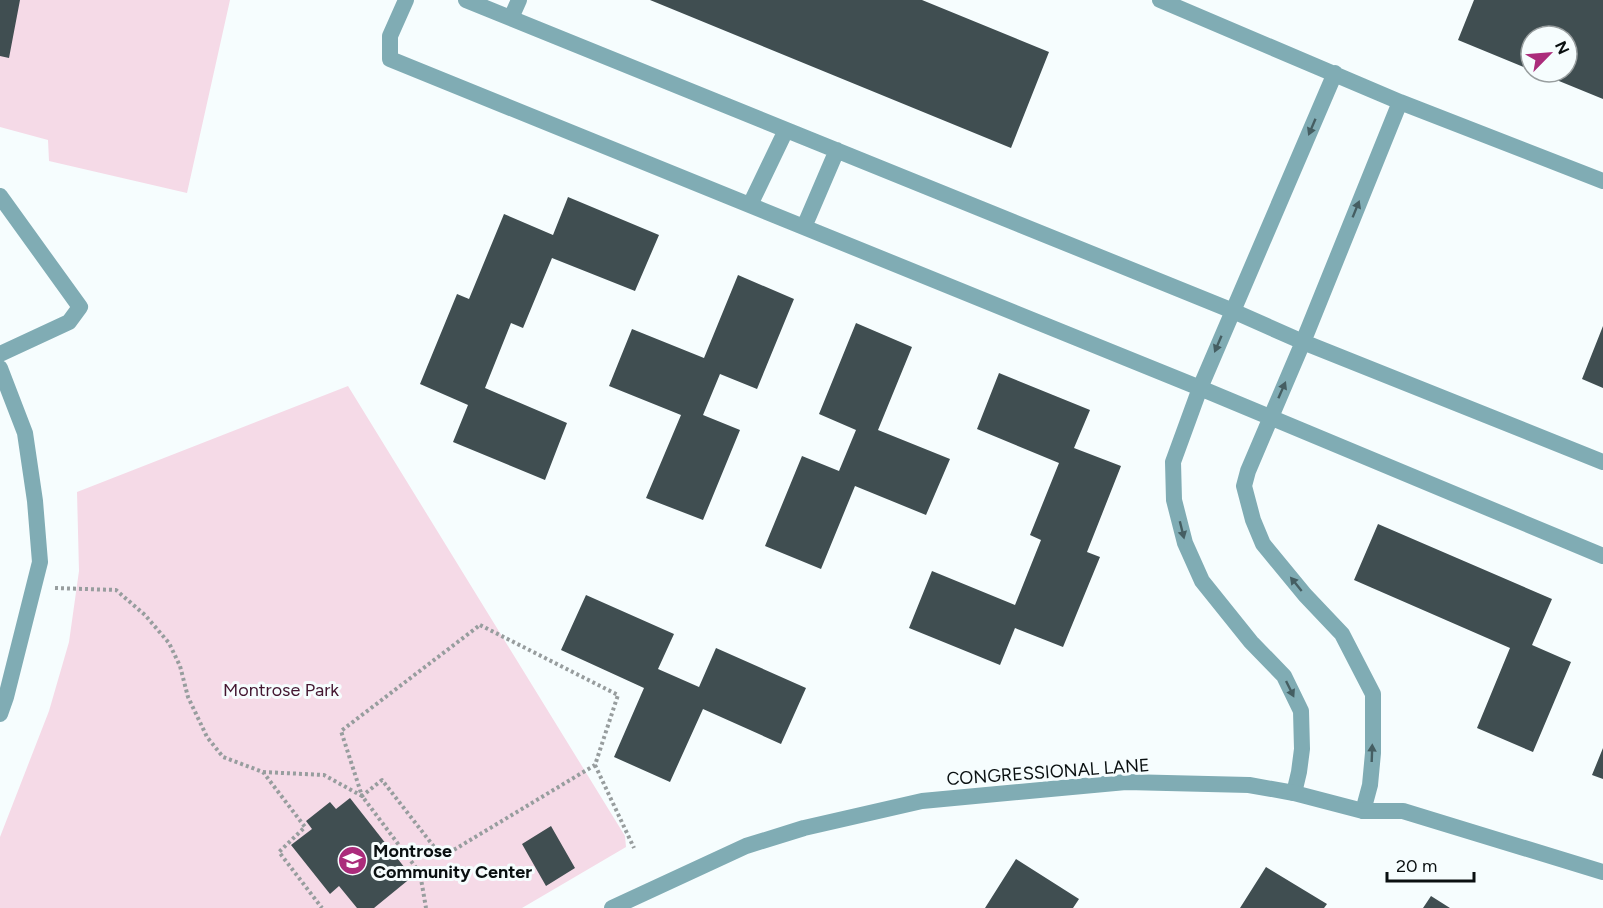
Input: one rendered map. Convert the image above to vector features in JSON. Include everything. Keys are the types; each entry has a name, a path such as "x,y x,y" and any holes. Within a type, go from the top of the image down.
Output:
{"street":[{"path":"406,0 390,36 390,59 1200,387 1603,556"},
{"path":"466,0 1603,462"},
{"path":"511,18 519,0"},
{"path":"1160,0 1400,102 1603,181"},
{"path":"1294,793 1302,749 1301,711 1284,676 1251,642 1202,581 1185,543 1174,500 1173,462 1200,387 1335,73"},
{"path":"1363,811 1370,785 1372,759 1372,694 1342,634 1305,595 1263,544 1253,520 1244,486 1248,471 1400,102"},
{"path":"750,205 786,130"},
{"path":"804,227 837,150"},
{"path":"0,196 80,307 69,322 0,354"},
{"path":"0,368 24,433 35,501 40,562 0,714"},
{"name":"CONGRESSIONAL LANE","path":"612,908 746,846 804,828 922,801 1126,782 1249,785 1294,793 1363,811 1403,811 1603,872"}],"path":[{"path":"34,588 116,590 145,615 169,643 180,666 188,697 207,737 223,757 263,771 324,775 362,796"},
{"path":"362,796 382,780 442,857 595,765 618,694 480,625 341,731 362,796 420,873 426,908"},
{"path":"595,765 634,848"},
{"path":"263,771 305,827 279,852 322,908"}],"green space":[{"path":"0,0 230,0 187,193 49,161 48,140 0,127"},
{"name":"Montrose Park","path":"348,386 625,836 626,847 522,908 0,908 0,837 49,711 69,642 79,571 77,492"}],"building":[{"path":"0,0 20,0 9,58 0,56"},
{"path":"650,0 922,0 1049,52 1011,148"},
{"path":"1474,0 1603,0 1603,99 1566,84 1579,84 1579,24 1519,24 1519,65 1458,40"},
{"path":"568,197 659,235 635,291 552,258 523,328 511,323 485,388 567,423 545,480 453,442 468,405 420,384 457,294 469,299 504,214 553,235"},
{"path":"738,275 794,299 757,389 720,374 703,415 740,430 703,520 646,498 681,415 609,386 632,329 704,358"},
{"path":"856,323 912,347 878,430 950,459 926,515 855,486 821,569 765,546 802,456 839,471 856,430 819,414"},
{"path":"1603,326 1603,388 1582,379"},
{"path":"999,373 1090,410 1074,448 1121,466 1087,552 1100,557 1063,647 1015,628 1000,665 909,628 932,571 1015,605 1041,540 1030,535 1059,463 977,429"},
{"path":"1378,524 1552,599 1532,645 1571,662 1533,752 1477,728 1510,648 1354,580"},
{"path":"586,595 674,634 658,669 699,687 716,648 806,688 781,744 703,709 670,782 614,757 644,688 561,650"},
{"path":"1603,748 1603,779 1592,775"},
{"name":"Montrose Community Center","path":"350,798 412,877 374,908 357,908 339,886 330,894 291,845 312,829 306,821 330,802 336,809"},
{"path":"551,826 575,868 546,886 522,844"},
{"path":"1016,859 1079,899 1073,908 985,908"},
{"path":"1266,867 1327,904 1324,908 1240,908"},
{"path":"1431,896 1450,908 1423,908"}],"place":[{"name":"Montrose Community Center","path":"352,861"}]}
